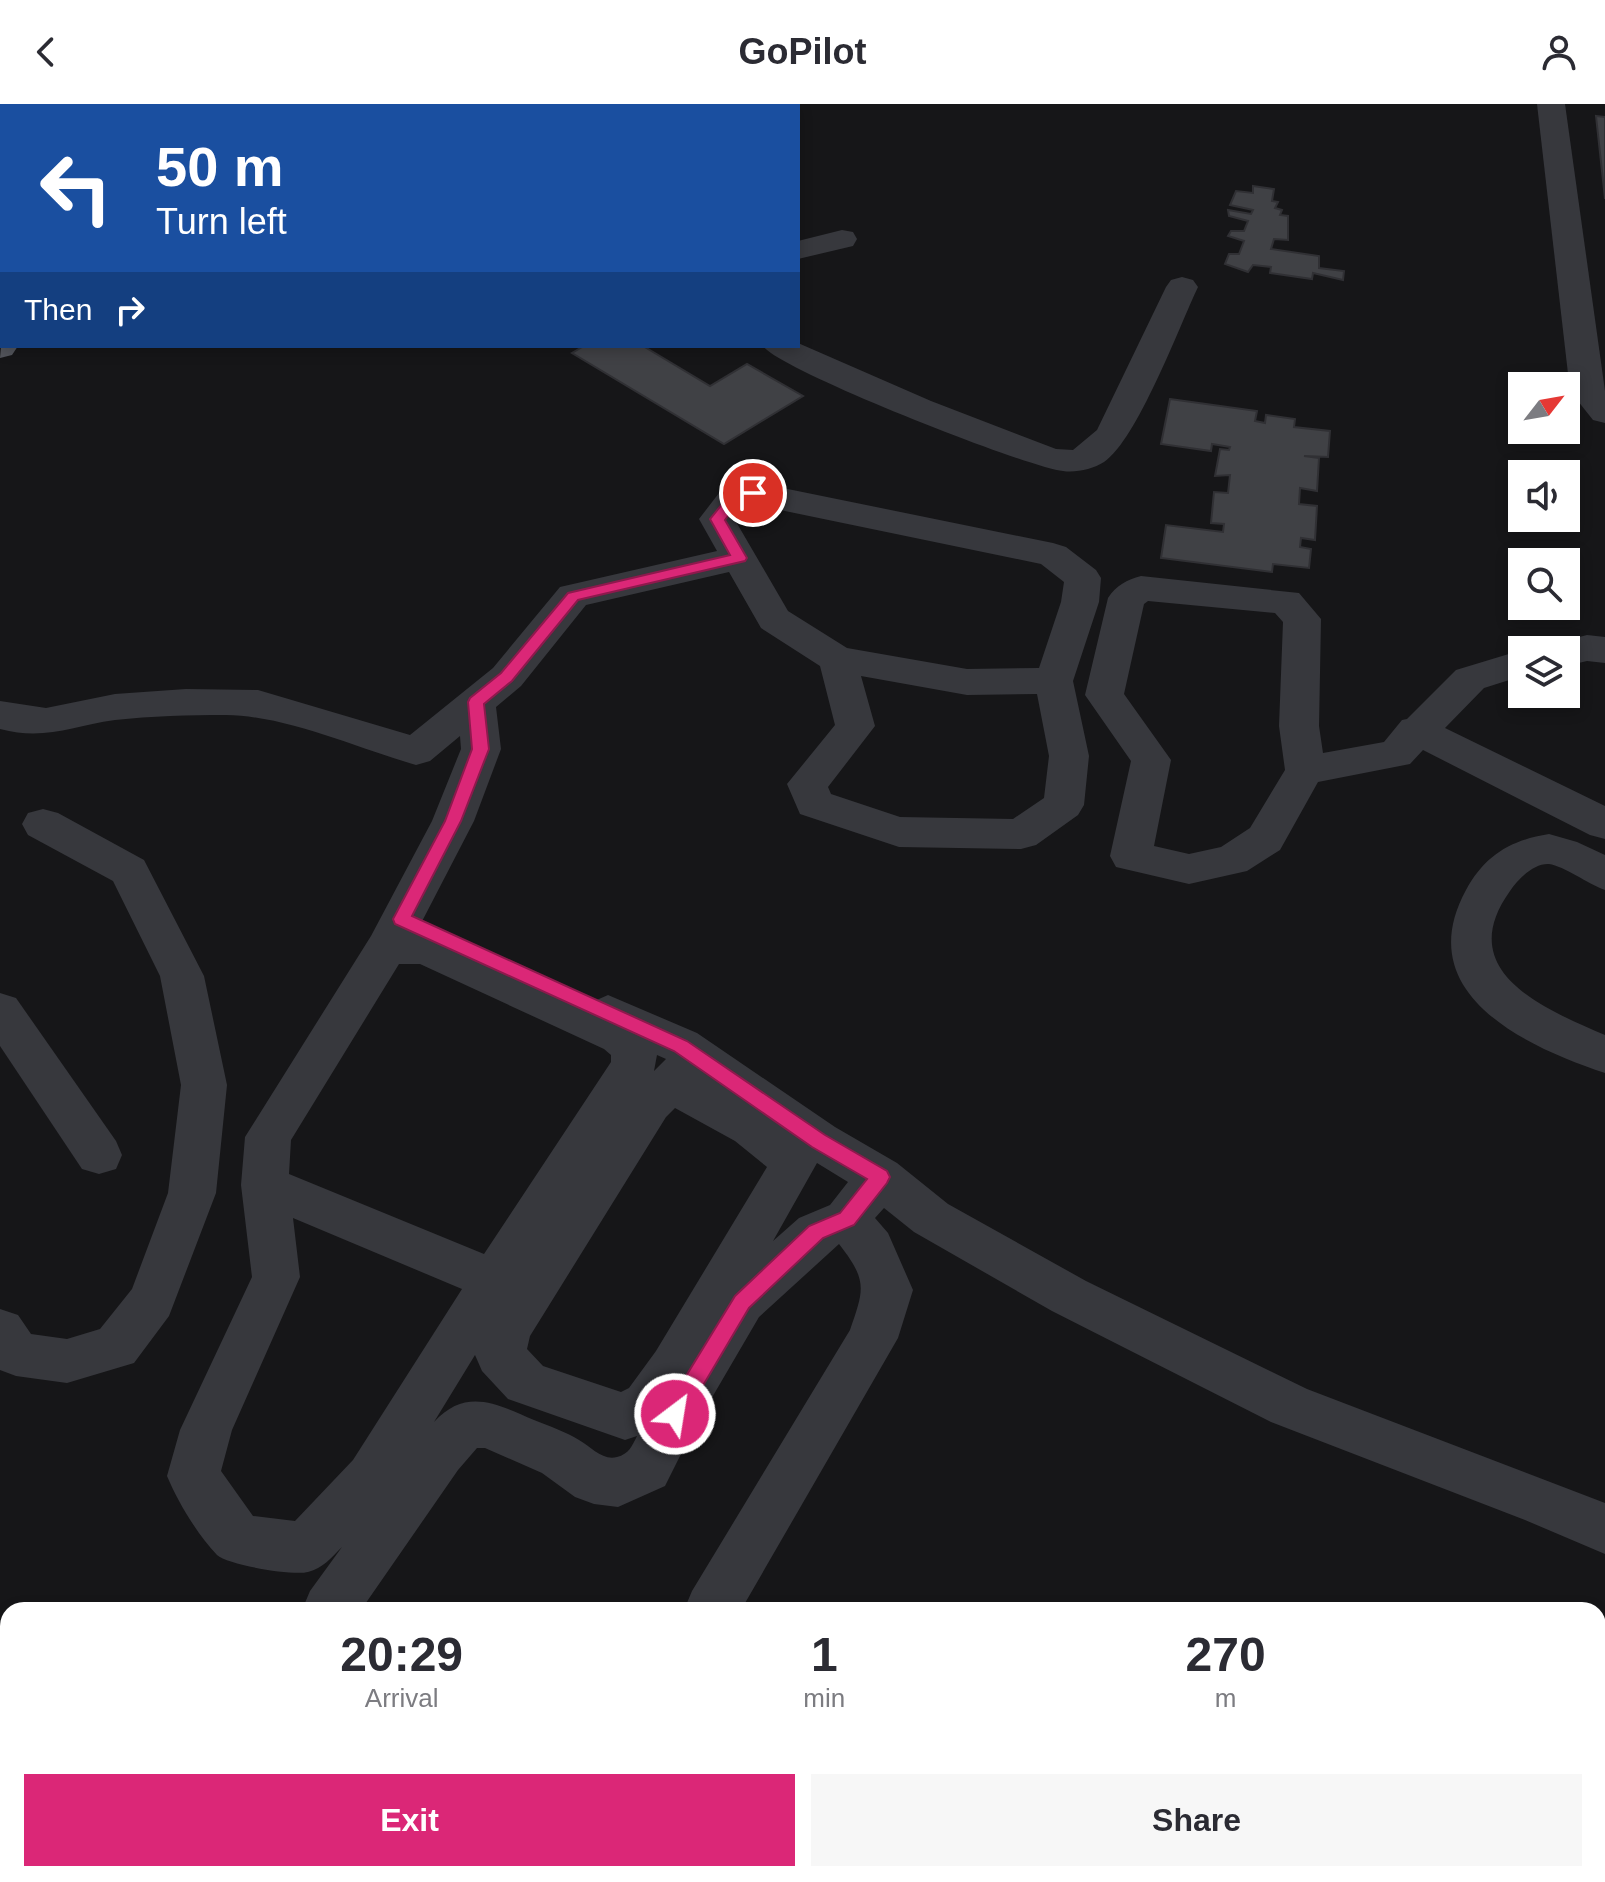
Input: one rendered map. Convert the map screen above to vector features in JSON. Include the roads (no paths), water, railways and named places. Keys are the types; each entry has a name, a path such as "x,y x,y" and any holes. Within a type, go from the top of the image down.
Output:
{"street":[{"path":"1551,104 1579,229 1587,391 1605,413"},
{"path":"800,250 842,239"},
{"path":"783,348 830,371 981,433 1049,457 1069,461 1085,459 1102,447 1113,433 1182,287"},
{"path":"837,659 855,726 825,767 807,784 814,804 899,832 1021,834 1064,805 1069,756 1054,681 1080,602 1083,578 1053,555 753,493 732,501 717,519 774,619 837,659 967,682 1054,681"},
{"path":"0,715 26,723 47,723 112,707 232,701 258,703 416,751 507,677 573,596 739,558"},
{"path":"1305,770 1299,726 1302,619 1286,602 1141,588 1127,598 1104,695 1151,760 1131,856 1189,869 1232,860 1265,839 1305,770 1396,754 1416,730 1470,679 1508,667"},
{"path":"1580,650 1605,650"},
{"path":"394,933 620,1036 634,1049 634,1065 494,1280 372,1477 305,1548 238,1539 193,1476 206,1430 276,1277 265,1185 268,1137 394,933 453,821 481,749 476,702"},
{"path":"1416,730 1605,824"},
{"path":"0,1331 16,1354 67,1361 116,1347 152,1301 192,1193 204,1085 182,976 129,871 43,824"},
{"path":"1605,874 1551,849 1521,853 1489,882 1469,943 1478,972 1512,1011 1605,1055"},
{"path":"394,933 623,1019 681,1046 683,1071 794,1163 674,1367 647,1404 625,1417 526,1383 500,1355 506,1330 650,1104 683,1071"},
{"path":"0,1010 99,1155"},
{"path":"683,1071 819,1141 880,1177 931,1218 1055,1288 1289,1406 1543,1502 1605,1529"},
{"path":"335,1602 440,1453 464,1426 488,1424 560,1456 594,1480 618,1483 647,1469 675,1414 742,1302 816,1232 847,1219 880,1177"},
{"path":"265,1185 494,1280"},
{"path":"716,1602 873,1338 888,1290 871,1248 847,1219"}]}
